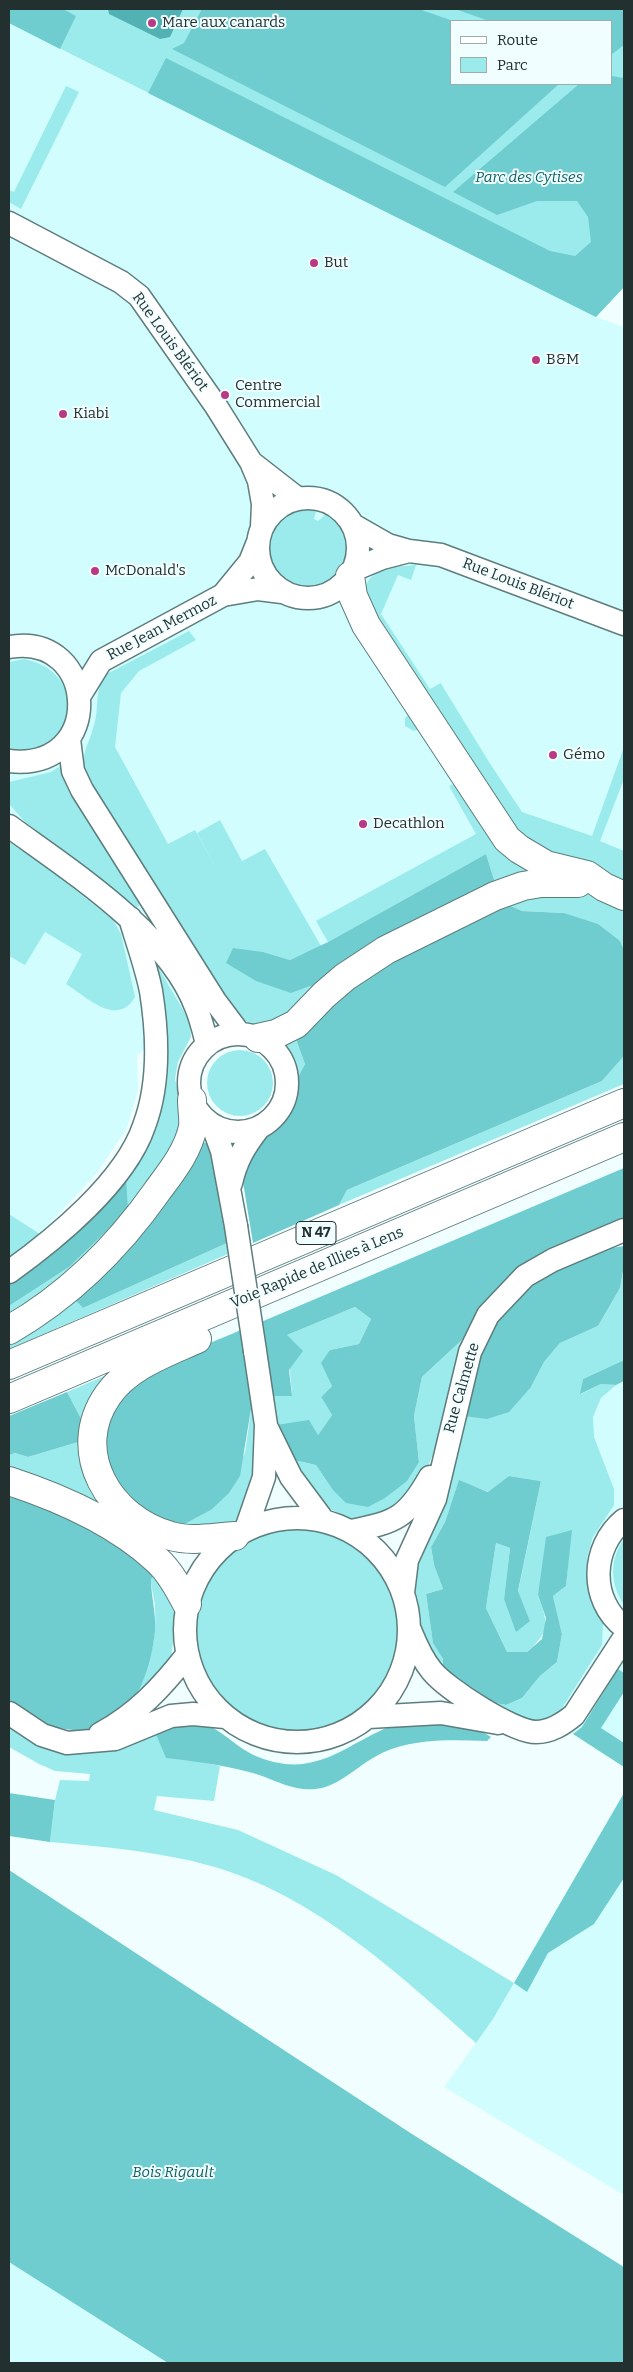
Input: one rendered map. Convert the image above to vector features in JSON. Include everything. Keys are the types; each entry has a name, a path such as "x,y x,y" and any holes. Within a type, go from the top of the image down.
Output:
{"highway":[{"path":"352,573 353,596 366,625 507,839 519,850 541,862 587,876 614,892"},
{"path":"248,1036 276,1034 296,1024 324,995 345,977 386,950 495,896 541,883 583,883 614,892"},
{"path":"9,1330 56,1299 83,1276 113,1248 135,1222 172,1171 186,1147 193,1126 192,1100"},
{"name":"N 47","path":"9,1365 624,1103"},
{"name":"Voie Rapide de Illies à Lens","path":"9,1399 624,1137"},
{"path":"241,1532 190,1539 172,1537 135,1520 110,1497 101,1481 94,1462 94,1424 108,1394 132,1371 288,1296 314,1269"},
{"path":"9,1481 38,1491 99,1519 133,1540 158,1561 174,1581 187,1604"}],"street":[{"name":"Rue Louis Blériot","path":"9,223 122,282 139,296 216,406 251,462 259,481 263,504 260,534"},
{"name":"Rue Louis Blériot","path":"251,462 297,498"},
{"path":"313,497 329,502 343,511 353,525 358,540 358,557 352,573 341,586 326,595 309,598 295,597 282,592 271,583 263,572 258,557 260,534 270,514 281,504 297,498 313,497"},
{"name":"Rue Louis Blériot","path":"353,525 388,545 409,551 441,555 624,624"},
{"name":"Rue Jean Mermoz","path":"223,595 250,562 260,534"},
{"name":"Rue Louis Blériot","path":"352,573 382,558 409,551"},
{"name":"Rue Jean Mermoz","path":"80,694 101,660 223,595 258,589 282,592"},
{"path":"9,646 34,647 56,656 76,680 80,694 80,710 77,725 69,739 57,751 41,759 24,763 9,761"},
{"name":"Rue Jean Mermoz","path":"56,656 101,660"},
{"path":"69,739 73,771 82,790 215,1001 248,1036 277,1052 284,1065 288,1080 286,1095 280,1109 270,1121 258,1128 243,1132 228,1131 213,1126 200,1115 192,1100 189,1085 190,1070 197,1056 207,1044 222,1036 248,1036"},
{"path":"9,814 32,843"},
{"path":"9,826 130,918 157,944 181,978 196,1007 207,1044"},
{"path":"9,1272 42,1249 94,1200 126,1162 144,1127 154,1087 157,1041 151,990 130,918"},
{"path":"213,1126 222,1151 230,1187 266,1424 264,1478 241,1532"},
{"path":"230,1187 235,1164 242,1150 258,1128"},
{"name":"Rue Calmette","path":"403,1593 407,1560 435,1499 470,1352 488,1315 525,1276 554,1260 624,1230"},
{"path":"266,1424 291,1477 323,1520"},
{"name":"Rue Calmette","path":"351,1531 378,1526 399,1518 416,1502 446,1448"},
{"path":"410,1630 406,1660 401,1673 386,1699 368,1718 337,1735 321,1740 296,1742 269,1739 255,1734 225,1717 202,1690 187,1655 184,1629 187,1604 193,1586 206,1562 241,1532 284,1518 323,1520 351,1531 368,1543 395,1574 403,1593 410,1630 423,1659 438,1677 466,1699 508,1724 524,1731 552,1730 574,1715 624,1638"},
{"path":"624,1520 608,1538 599,1560 598,1583 605,1604 624,1627"},
{"path":"87,1742 117,1725 150,1699 187,1655"},
{"path":"9,1713 42,1735 67,1743 115,1739 171,1716 193,1714 225,1717"},
{"path":"368,1718 442,1713 508,1724"}],"shaded area":[{"name":"Mare aux canards","path":"108,9 183,9 170,37 160,39 109,14"},
{"path":"9,23 596,317 624,327 624,856 486,854 328,942 290,960 137,1055 138,1090 127,1128 96,1174 40,1234 9,1214"},
{"path":"624,1381 624,1767 573,1734 559,1713 596,1655 570,1551 580,1394 601,1384 616,1385"},
{"path":"624,1793 624,2195 444,2087 493,2019"},
{"path":"9,2262 168,2363 9,2363"}],"green space":[{"name":"Parc des Cytises","path":"9,9 624,9 624,287 596,317 9,23"},
{"path":"9,9 63,9 76,16 60,49 9,23"},
{"path":"202,9 419,9 450,20 450,85 558,85 445,187 172,49 184,43"},
{"path":"455,9 624,9 624,45 613,53 613,20 486,20"},
{"path":"166,58 550,251 575,256 591,242 588,217 577,201 537,201 497,215 453,192 578,85 613,85 613,76 624,78 624,287 596,317 148,93"},
{"path":"66,86 79,92 21,209 9,202 9,190 14,192"},
{"path":"304,507 317,508 314,519 318,521 327,513 343,528 348,545 345,561 335,575 321,585 305,588 289,584 274,570 269,559 267,546 268,537 273,525 292,511"},
{"path":"416,565 411,580 398,575 381,614 430,689 441,683 522,812 592,836 624,747 624,779 600,841 624,851 623,885 524,845 372,612 365,587 369,580 380,571 386,569"},
{"path":"189,631 196,640 139,671 121,693 115,747 168,844 195,830 219,874 197,833 220,820 242,861 225,870 265,849 321,946 290,960 263,952 310,986 321,990 294,1019 255,1026 244,1020 234,1011 91,787 87,775 84,759 95,721 99,689 103,676"},
{"path":"24,659 47,668 61,682 68,699 67,716 60,732 47,744 30,750 9,748 9,662"},
{"path":"414,710 545,870 497,889 486,854 328,942 316,921 476,834 449,786 456,783 422,728 414,731 405,726 405,718"},
{"path":"62,765 139,895 139,906 135,908 25,822 10,805 9,782 51,772"},
{"path":"9,837 113,920 121,934 135,997 128,1006 120,1010 102,1007 66,984 82,954 45,932 25,965 9,956"},
{"path":"486,854 497,889 321,990 310,986 291,993 256,981 226,963 233,948 263,952 290,960 328,942"},
{"path":"574,890 597,897 624,912 624,950 620,941 564,913 522,911 499,901"},
{"path":"499,901 522,911 564,913 598,924 620,941 624,950 624,1056 602,1081 347,1190 339,1205 253,1243 243,1182 245,1164 262,1137 289,1112 297,1079 305,1064 294,1034 348,983"},
{"path":"158,967 190,1022 191,1037 178,1062 175,1079 181,1103 182,1133 131,1219 9,1323 9,1306 69,1267 136,1163 156,970"},
{"path":"294,1034 305,1064 297,1079 295,1065 280,1041"},
{"path":"233,1050 247,1050 259,1055 268,1064 273,1076 271,1096 264,1107 247,1116 233,1116 221,1111 212,1102 207,1090 207,1076 212,1064 221,1055"},
{"path":"624,1056 624,1084 339,1205 347,1190 602,1081"},
{"path":"199,1141 209,1144 216,1167 227,1243 83,1308 71,1296"},
{"path":"624,1168 624,1216 619,1223 517,1273 485,1301 464,1338 422,1377 414,1416 419,1462 407,1481 385,1498 368,1507 346,1503 332,1489 316,1465 289,1459 276,1425 309,1420 318,1435 332,1415 321,1397 332,1386 321,1363 330,1350 359,1344 371,1319 355,1307 287,1335 303,1351 289,1370 292,1396 271,1396 261,1322"},
{"path":"126,1179 128,1210 69,1267 9,1306 9,1281"},
{"path":"9,1214 40,1234 9,1259"},
{"path":"227,1243 228,1254 9,1349 9,1340 71,1296 83,1308"},
{"path":"624,1246 624,1266 620,1288 598,1326 560,1343 544,1362 531,1387 509,1412 487,1419 464,1416 475,1369 487,1334 519,1295 534,1283 568,1263 587,1255"},
{"path":"624,1266 624,1360 583,1379 581,1394 601,1384 616,1385 601,1398 593,1417 594,1437 614,1489 614,1505 593,1537 587,1557 588,1586 603,1623 602,1645 559,1713 538,1722 523,1719 479,1700 506,1705 522,1698 540,1676 557,1662 562,1634 553,1596 566,1586 571,1531 538,1595 544,1613 545,1626 544,1632 535,1645 527,1652 507,1652 486,1608 496,1543 510,1548 504,1599 530,1621 518,1592 541,1481 509,1476 489,1492 459,1481 445,1522 431,1547 434,1565 443,1589 426,1594 433,1642 443,1659 443,1672 423,1640 413,1584 415,1556 464,1416 531,1387 544,1362 560,1343 598,1326 620,1288"},
{"path":"355,1307 371,1319 359,1344 330,1350 332,1386 321,1397 332,1415 318,1435 276,1425 271,1396 292,1396 287,1335"},
{"path":"241,1330 252,1403 240,1476 229,1493 211,1510 181,1526 170,1523 137,1506 120,1489 110,1468 105,1445 107,1425 121,1400 150,1373 186,1353"},
{"path":"464,1338 436,1447 425,1474 400,1510 355,1520 332,1510 321,1502 289,1459 316,1465 332,1489 419,1462 414,1416 422,1377"},
{"path":"624,1360 624,1381 616,1385 601,1384 580,1394 583,1379"},
{"path":"114,1372 85,1426 67,1392"},
{"path":"67,1392 85,1426 85,1440 28,1457 15,1453 9,1455 9,1416"},
{"path":"252,1403 256,1429 258,1478 240,1518 230,1525 181,1526 211,1510 245,1453"},
{"path":"85,1440 109,1509 9,1475 9,1455 15,1453 28,1457"},
{"path":"509,1476 541,1481 518,1591 530,1621 516,1632 504,1599 510,1548 496,1543 486,1608 507,1652 527,1652 542,1639 546,1618 538,1595 546,1537 572,1530 566,1586 553,1596 562,1634 557,1662 540,1676 522,1698 506,1705 479,1700 443,1672 443,1659 433,1643 426,1594 443,1589 434,1565 431,1547 445,1522 459,1480 488,1492"},
{"path":"9,1497 49,1510 87,1527 159,1570 151,1579 155,1632 146,1673 138,1692 126,1706 104,1724 91,1729 79,1730 53,1726 30,1715 9,1701"},
{"path":"282,1528 327,1533 341,1538 357,1548 382,1573 397,1605 400,1623 399,1640 395,1658 385,1680 362,1709 341,1722 330,1726 283,1730 245,1717 217,1691 200,1657 197,1619 209,1581 237,1550"},
{"path":"624,1539 624,1605 616,1589 613,1572 616,1555"},
{"path":"159,1570 174,1598 176,1617 171,1659 132,1701 143,1680 153,1646 155,1610 151,1579"},
{"path":"618,1669 624,1673 624,1692 601,1728 624,1743 624,1767 573,1734 582,1727"},
{"path":"412,1722 440,1722 478,1729 491,1737 487,1741 433,1741 395,1748 374,1757 330,1785 312,1789 284,1785 229,1767 166,1758 155,1732 179,1726 209,1726 258,1757 279,1763 299,1764 324,1759 391,1726"},
{"path":"9,1725 25,1736 155,1732 197,1761 220,1766 214,1801 157,1796 154,1810 238,1830 336,1875 514,1983 493,2019 476,2043 416,1990 353,1939 320,1916 285,1896 249,1879 211,1866 171,1857 131,1850 50,1842 55,1800 60,1780 89,1781 90,1774 55,1771 9,1747"},
{"path":"9,1793 55,1800 50,1842 9,1836"},
{"path":"624,1793 624,1878 594,1924 548,1953 527,1992 514,1983"},
{"name":"Bois Rigault","path":"9,1870 412,2134 624,2267 624,2363 168,2363 9,2262"}],"place":[{"name":"Mare aux canards","path":"152,23"},
{"name":"But","path":"314,263"},
{"name":"B&M","path":"536,360"},
{"name":"Centre Commercial","path":"225,395"},
{"name":"Kiabi","path":"63,414"},
{"name":"McDonald's","path":"95,571"},
{"name":"Gémo","path":"553,755"},
{"name":"Decathlon","path":"363,824"}]}
